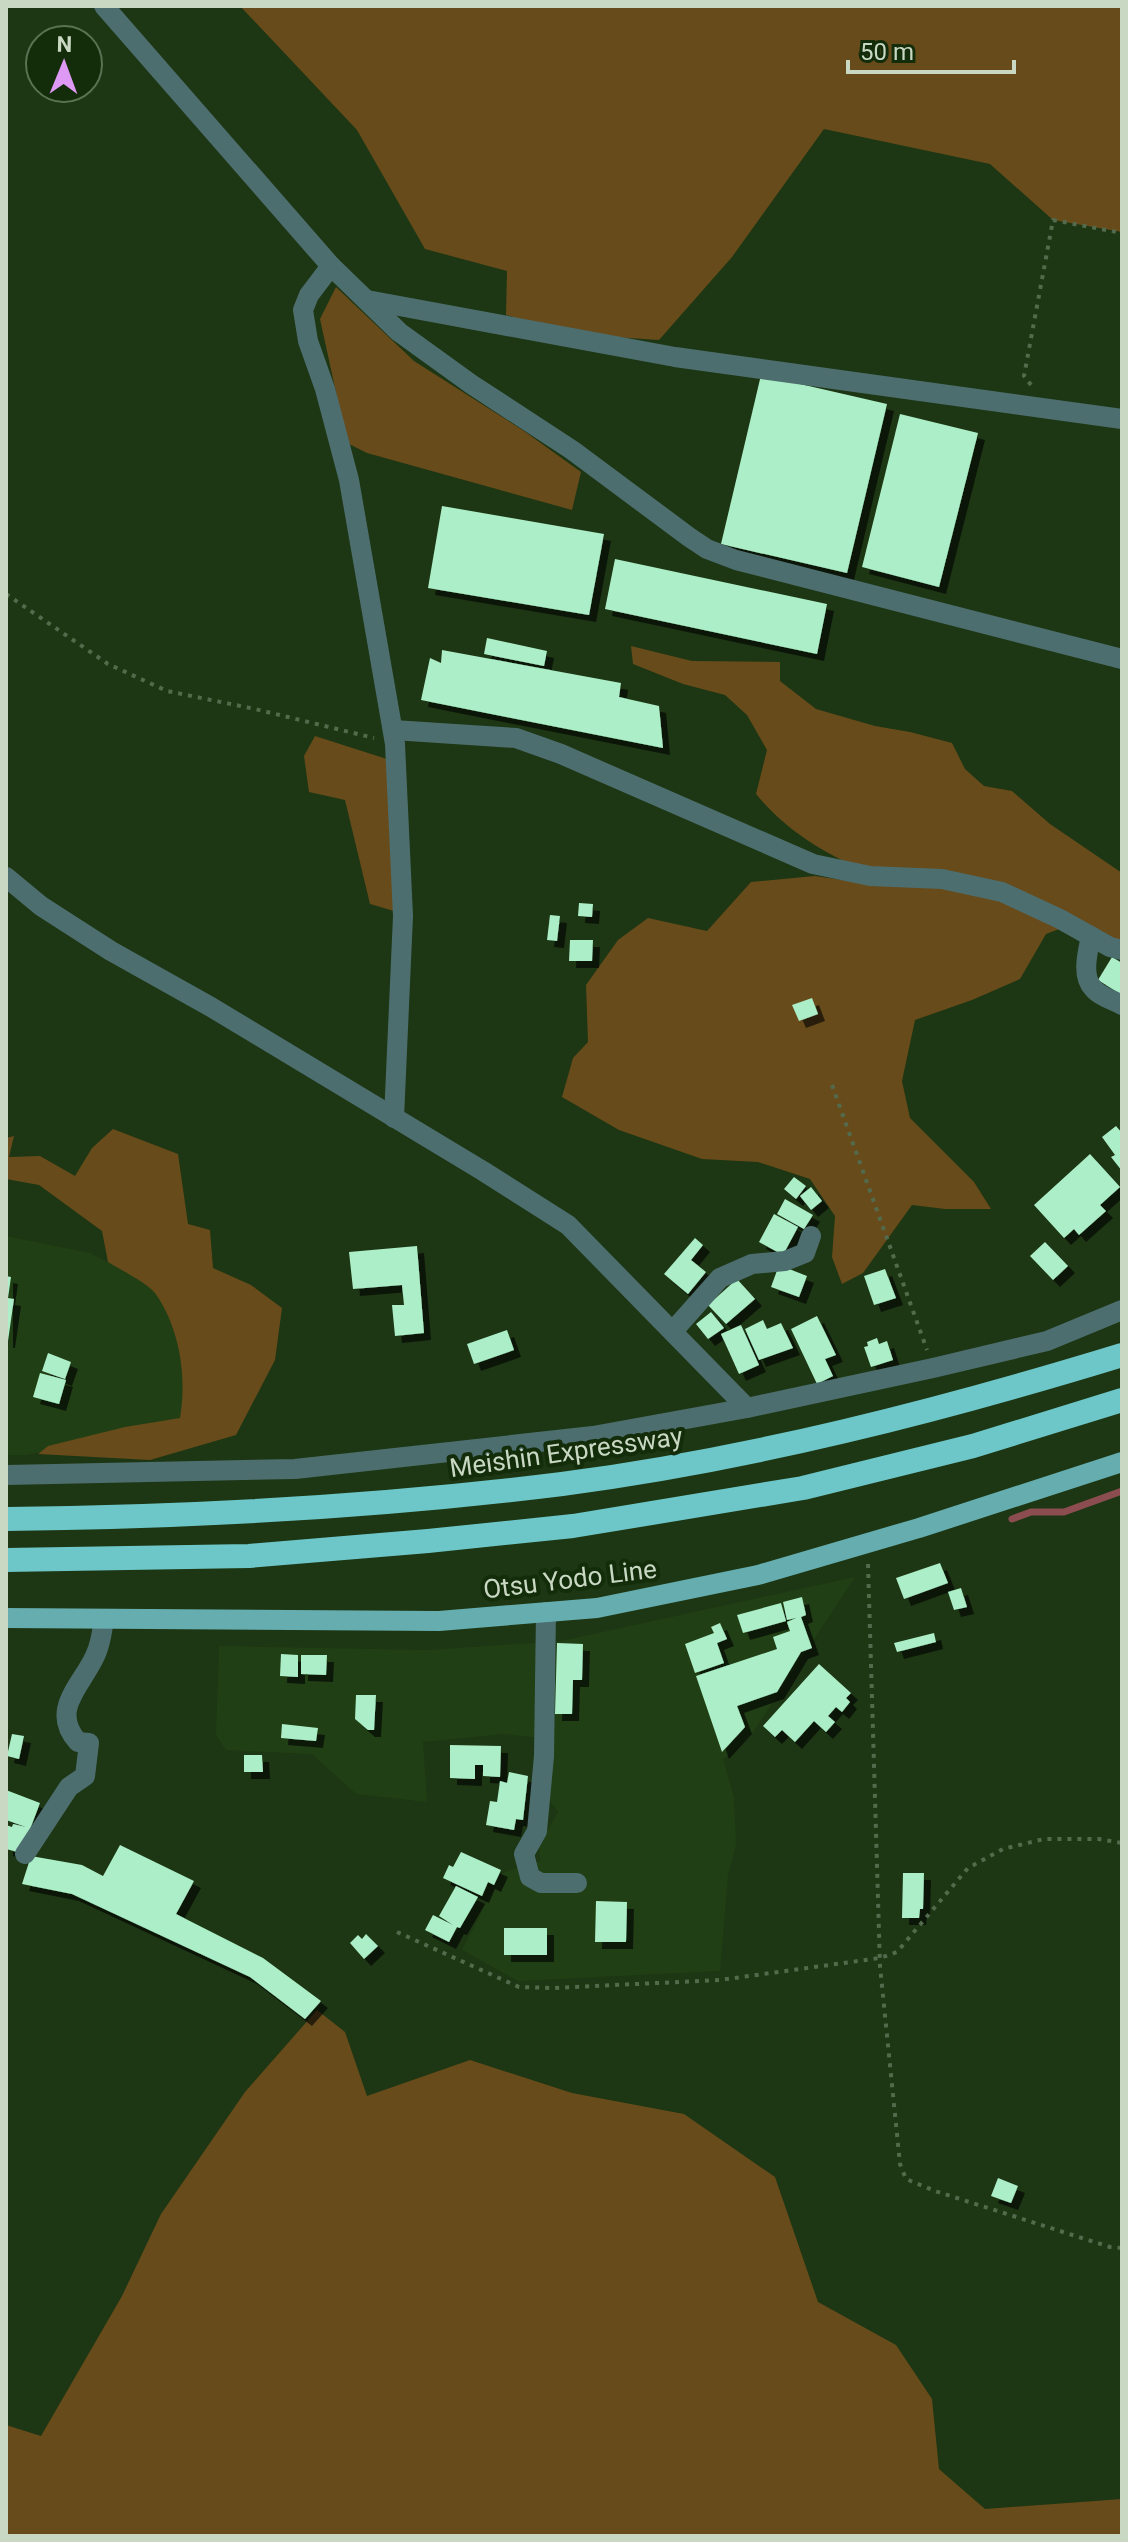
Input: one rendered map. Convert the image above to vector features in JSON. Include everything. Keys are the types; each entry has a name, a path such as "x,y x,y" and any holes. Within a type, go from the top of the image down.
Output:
{"highway":[{"name":"Meishin Expressway","path":"6,1519 243,1513 420,1500 564,1483 687,1464 883,1422 1122,1355"},
{"path":"6,1560 249,1556 573,1526 803,1488 973,1446 1122,1400"}],"main road":[{"name":"Otsu Yodo Line","path":"6,1618 439,1621 597,1608 758,1575 919,1528 1122,1462"}],"street":[{"path":"104,6 331,266 399,332 572,450 707,549 736,560 1122,659"},
{"path":"331,266 309,295 303,310 308,341 325,389 349,480 394,737 403,916 394,1118"},
{"path":"367,300 675,357 1122,419"},
{"path":"394,737 516,738 561,754 813,864 870,876 942,879 1002,892 1110,947 1122,950"},
{"path":"6,877 41,906 111,951 211,1007 568,1225 747,1408"},
{"path":"1091,936 1086,964 1089,981 1093,989 1122,1005"},
{"path":"673,1331 720,1278 752,1264 785,1261 805,1253 811,1236"},
{"path":"6,1475 295,1469 593,1436 747,1408 1047,1341 1122,1310"},
{"path":"546,1612 544,1756 537,1831 524,1854 530,1877 541,1883 577,1883"},
{"path":"25,1854 69,1787 85,1776 89,1743 78,1742 71,1734 68,1703 94,1660 104,1619"}],"path":[{"path":"1050,409 1024,376 1053,220 1122,233"},
{"path":"6,594 108,664 167,691 394,737"},
{"path":"832,1085 933,1368"},
{"path":"867,1542 880,1958 900,2164 906,2179 950,2196 1110,2247 1122,2248"},
{"path":"397,1932 519,1987 720,1980 880,1958 897,1952 968,1868 1003,1849 1044,1839 1099,1839 1122,1843"}],"shaded area":[{"path":"240,6 1122,6 1122,232 1053,220 990,164 824,129 732,257 659,340 568,334 506,315 507,271 425,249 357,130"},
{"path":"336,287 414,361 524,431 581,472 572,510 367,453 347,443 320,319"},
{"path":"631,646 692,661 780,662 780,681 816,709 952,743 965,769 984,786 1012,791 1050,824 1122,873 1122,959 1078,922 1046,934 1020,979 915,1020 902,1081 910,1118 974,1182 991,1209 912,1205 863,1273 842,1284 832,1257 835,1216 810,1179 758,1162 702,1159 619,1130 562,1097 573,1058 588,1042 586,985 618,940 648,918 707,931 751,882 815,876 864,883 875,877 796,832 756,794 767,750 747,715 725,695 683,684 633,664"},
{"path":"315,736 390,760 394,911 370,904 345,800 309,792 304,756"},
{"path":"113,1129 178,1154 188,1224 210,1230 213,1268 251,1285 282,1308 275,1360 236,1435 150,1460 38,1454 48,1446 125,1427 180,1418 183,1386 180,1353 164,1307 155,1293 108,1262 102,1231 39,1185 6,1179 6,1138 14,1136 9,1157 40,1156 75,1176 92,1148"},
{"path":"6,1236 90,1253 153,1285 183,1332 184,1419 27,1455 6,1455"},
{"path":"855,1577 750,1737 723,1759 734,1797 736,1845 728,1875 720,1971 518,1981 462,1950 502,1873 540,1861 539,1845 558,1812 548,1798 552,1739 503,1734 423,1742 427,1802 356,1794 312,1754 226,1750 216,1735 219,1646 430,1650 561,1641"},
{"path":"317,2010 345,2032 367,2096 470,2060 572,2093 684,2114 775,2177 818,2302 896,2345 932,2399 939,2469 985,2509 1122,2499 1122,2536 6,2536 6,2425 41,2436 122,2296 161,2214 245,2092"}],"building":[{"path":"761,375 887,404 847,573 721,544"},
{"path":"900,414 978,433 939,587 862,567"},
{"path":"442,506 604,534 589,615 428,588"},
{"path":"615,559 827,604 817,654 605,609"},
{"path":"487,638 547,651 544,666 484,654"},
{"path":"442,650 621,683 619,697 659,706 663,748 421,700 430,658 441,663"},
{"path":"579,903 593,904 592,917 578,916"},
{"path":"550,915 560,916 557,941 547,940"},
{"path":"570,940 593,940 592,961 569,961"},
{"path":"1112,957 1122,963 1122,995 1098,980"},
{"path":"812,998 818,1014 799,1021 792,1005"},
{"path":"1116,1126 1122,1133 1122,1171 1102,1137"},
{"path":"1090,1154 1120,1187 1100,1205 1106,1211 1079,1235 1074,1229 1064,1238 1034,1205"},
{"path":"794,1177 806,1186 796,1199 784,1189"},
{"path":"811,1187 822,1201 811,1210 800,1196"},
{"path":"785,1199 813,1215 804,1229 777,1214"},
{"path":"774,1214 798,1227 783,1255 759,1242"},
{"path":"695,1238 703,1245 691,1260 706,1272 688,1294 664,1274"},
{"path":"1045,1242 1068,1266 1053,1280 1030,1256"},
{"path":"417,1246 424,1333 395,1336 392,1305 404,1305 402,1285 353,1289 349,1252"},
{"path":"779,1265 807,1276 799,1297 771,1287"},
{"path":"885,1269 896,1298 874,1305 864,1276"},
{"path":"6,1276 11,1277 8,1298 14,1299 8,1341 6,1341"},
{"path":"737,1279 755,1299 726,1324 708,1305"},
{"path":"711,1312 724,1328 708,1339 696,1324"},
{"path":"817,1316 836,1355 825,1359 833,1376 817,1384 791,1329"},
{"path":"763,1320 767,1329 781,1323 793,1348 759,1360 745,1329"},
{"path":"741,1325 759,1365 739,1374 721,1334"},
{"path":"507,1330 514,1350 474,1364 467,1344"},
{"path":"877,1338 879,1344 887,1341 893,1360 871,1367 864,1347 868,1346 867,1342"},
{"path":"48,1353 71,1362 65,1379 42,1371"},
{"path":"40,1373 66,1380 59,1404 33,1397"},
{"path":"940,1563 948,1583 904,1599 896,1578"},
{"path":"961,1588 967,1607 954,1610 948,1592"},
{"path":"802,1597 806,1615 801,1617 812,1648 801,1652 777,1692 737,1706 745,1727 722,1752 696,1676 777,1649 773,1637 790,1631 787,1622 796,1618 787,1620 783,1602"},
{"path":"781,1603 786,1621 743,1633 737,1615"},
{"path":"720,1623 727,1639 717,1643 724,1663 695,1673 685,1644 714,1633 711,1627"},
{"path":"934,1633 936,1642 897,1652 894,1643"},
{"path":"557,1643 583,1644 582,1680 573,1680 572,1714 555,1714"},
{"path":"281,1654 298,1655 298,1677 280,1676"},
{"path":"301,1655 327,1655 326,1675 301,1674"},
{"path":"819,1664 851,1693 846,1698 850,1702 842,1712 836,1707 828,1716 835,1722 826,1732 814,1721 795,1742 782,1730 775,1737 763,1726"},
{"path":"356,1695 376,1695 374,1730 368,1730 355,1719"},
{"path":"282,1724 318,1728 316,1741 281,1738"},
{"path":"12,1734 24,1736 19,1759 7,1756"},
{"path":"450,1745 501,1746 500,1777 483,1776 483,1765 475,1765 475,1779 450,1778"},
{"path":"244,1755 262,1755 263,1772 244,1772"},
{"path":"509,1772 528,1776 523,1820 516,1819 514,1830 486,1825 490,1801 497,1802 500,1781 507,1783"},
{"path":"6,1790 40,1803 21,1853 6,1849 6,1825 26,1827 6,1820"},
{"path":"120,1845 194,1881 176,1914 263,1958 321,2001 305,2019 250,1977 72,1894 22,1884 31,1856 82,1865 103,1876"},
{"path":"461,1852 501,1870 494,1885 488,1882 482,1896 443,1878 449,1865 453,1867"},
{"path":"903,1873 924,1873 923,1909 920,1909 919,1918 902,1918"},
{"path":"456,1886 478,1897 449,1942 425,1930 433,1915 453,1925 439,1916"},
{"path":"596,1901 627,1902 626,1942 595,1942"},
{"path":"504,1928 547,1928 547,1955 504,1955"},
{"path":"366,1934 378,1946 364,1959 350,1943 358,1935 362,1939"},
{"path":"998,2178 1018,2186 1011,2203 991,2196"}],"waterway":[{"path":"1012,1519 1031,1512 1064,1512 1122,1491"}]}
